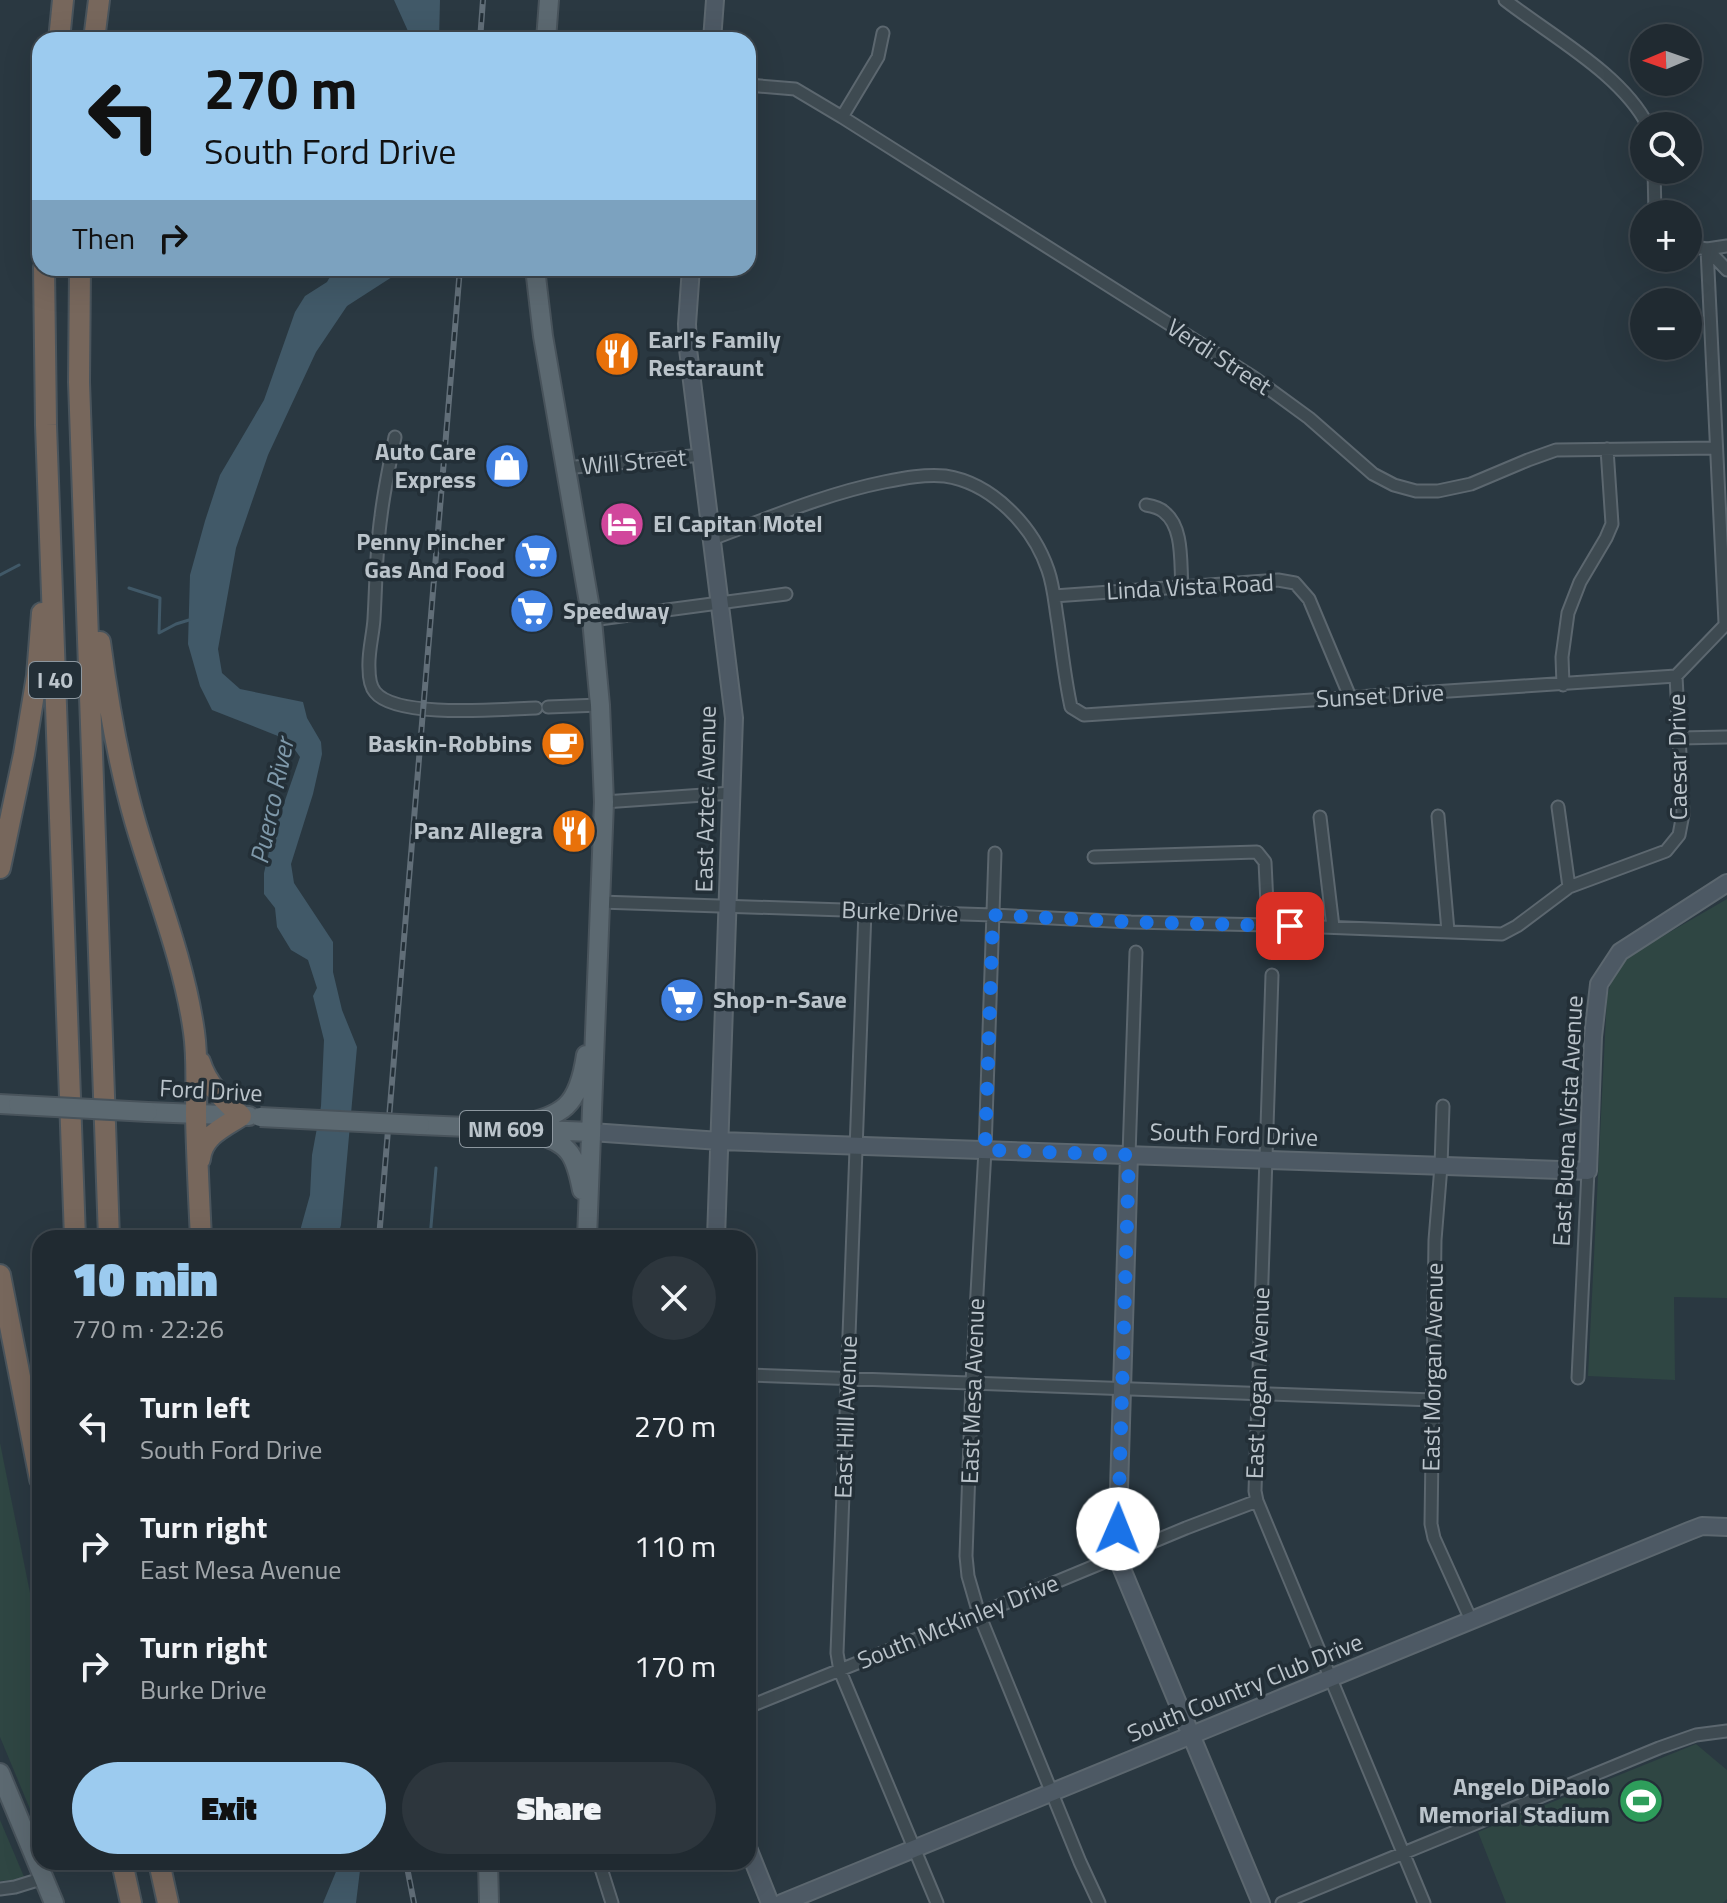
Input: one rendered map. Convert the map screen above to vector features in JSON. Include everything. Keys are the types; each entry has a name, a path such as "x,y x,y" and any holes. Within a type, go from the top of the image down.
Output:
{"highway":[{"path":"60,32 63,0"},
{"path":"95,32 99,0"},
{"name":"I 40","path":"44,276 46,425 75,1230"},
{"name":"I 40","path":"80,276 79,382 109,1230"},
{"path":"0,868 37,676 42,605 46,425"},
{"path":"84,482 106,693 119,762 180,966 203,1074 222,1098 251,1116"},
{"path":"194,1031 198,1069 196,1113 201,1230"},
{"path":"198,1178 201,1150 207,1138 251,1116"},
{"path":"0,1275 32,1438"},
{"path":"124,1870 131,1903"},
{"path":"161,1870 168,1903"}],"main road":[{"path":"547,32 549,0"},
{"path":"713,32 715,0"},
{"path":"536,276 543,336 592,620 600,705 604,802 587,1230"},
{"name":"East Aztec Avenue","path":"690,276 688,349 734,718 716,1230"},
{"name":"East Buena Vista Avenue","path":"1588,1171 1593,1037 1599,984 1620,952 1727,883"},
{"path":"507,1129 554,1115 572,1100 579,1087 585,1061 598,961"},
{"name":"Ford Drive","path":"9,1105 507,1129"},
{"path":"507,1129 553,1139 574,1158 586,1230"},
{"name":"NM 609","path":"507,1129 591,1132"},
{"name":"South Ford Drive","path":"591,1132 720,1141 1588,1171"},
{"path":"1129,1155 1117,1557 1261,1903"},
{"name":"South Country Club Drive","path":"782,1903 1689,1531 1702,1526 1727,1527"},
{"path":"0,1773 32,1849"},
{"path":"756,1868 770,1903"},
{"path":"41,1870 54,1903"},
{"path":"488,1870 489,1903"}],"street":[{"path":"1505,0 1601,71 1641,112"},
{"path":"842,117 878,57 883,33"},
{"name":"Verdi Street","path":"756,86 795,89 842,117 1253,377 1309,418 1373,474 1394,485 1416,491 1438,491 1471,484 1556,450 1716,448"},
{"path":"1702,248 1727,246"},
{"path":"1707,249 1727,270"},
{"path":"1707,249 1726,623"},
{"path":"395,437 381,515 369,666 375,692 397,704 423,709 468,711 600,705"},
{"path":"1563,685 1562,657 1568,613 1580,582 1612,524 1607,449"},
{"name":"Will Street","path":"565,468 702,455"},
{"path":"712,539 832,494 894,480 945,476 984,490 1016,517 1041,551 1054,596"},
{"path":"1146,505 1163,510 1171,519 1178,535 1182,586"},
{"name":"Linda Vista Road","path":"1054,596 1278,580 1295,583 1309,599 1350,697"},
{"path":"592,620 786,594"},
{"name":"Sunset Drive","path":"1054,596 1071,707 1084,715 1676,676"},
{"name":"Caesar Drive","path":"1569,887 1666,851 1679,835 1683,814 1676,676 1726,623"},
{"path":"1680,738 1727,737"},
{"path":"604,802 732,793"},
{"path":"1558,807 1569,887"},
{"path":"1438,816 1448,931"},
{"path":"1320,817 1333,927"},
{"path":"1094,857 1257,852 1265,862 1268,925"},
{"name":"East Mesa Avenue","path":"995,853 966,1556 968,1576 979,1614 1099,1903"},
{"name":"Burke Drive","path":"600,902 1502,934 1569,887"},
{"name":"East Hill Avenue","path":"865,911 837,1653 840,1671 937,1903"},
{"path":"1129,1155 1136,952"},
{"name":"East Logan Avenue","path":"1272,975 1255,1491 1424,1903"},
{"name":"East Morgan Avenue","path":"1443,1106 1435,1240 1431,1524 1434,1538 1471,1620"},
{"name":"East Buena Vista Avenue","path":"1578,1378 1588,1171"},
{"path":"756,1375 1433,1400"},
{"name":"South McKinley Drive","path":"756,1704 1257,1501"},
{"path":"1282,1903 1659,1748 1696,1735 1727,1731"},
{"path":"602,1870 612,1903"},
{"path":"0,1889 44,1878"}],"green space":[{"path":"1727,899 1727,1298 1674,1297 1675,1380 1588,1376 1607,996 1620,961"},
{"path":"0,1443 32,1603 32,1814 0,1737"},
{"name":"Angelo DiPaolo Memorial Stadium","path":"1696,1744 1727,1770 1727,1899 1723,1903 1506,1903 1478,1832"},
{"path":"0,1820 25,1879 0,1881"}],"water":[{"path":"394,0 440,0 439,32 408,32"},
{"path":"330,276 394,276 347,306 316,352 268,455 236,548 218,649 222,673 240,689 303,702 307,718 321,742 322,754 313,794 291,864 294,883 333,942 333,972 342,1010 357,1047 339,1230 300,1230 310,1195 312,1155 321,1106 324,1040 313,996 317,988 308,960 291,950 277,927 275,908 264,894 264,873 273,835 300,757 288,740 212,710 200,686 188,644 190,575 220,475 264,400 295,312 305,296 327,282"},
{"path":"337,1870 360,1870 356,1903 323,1903"}],"waterway":[{"path":"0,575 19,565"},
{"path":"129,588 160,598 159,633 189,620"},
{"path":"431,1230 436,1168"}],"railway":[{"path":"481,32 483,0"},
{"path":"380,1230 459,276"},
{"path":"408,1870 414,1903"}],"place":[{"name":"Earl's Family Restaraunt","path":"617,354"},
{"name":"Auto Care Express","path":"507,466"},
{"name":"El Capitan Motel","path":"622,524"},
{"name":"Penny Pincher Gas And Food","path":"536,556"},
{"name":"Speedway","path":"532,611"},
{"name":"Baskin-Robbins","path":"563,744"},
{"name":"Panz Allegra","path":"574,831"},
{"name":"Shop-n-Save","path":"682,1000"},
{"name":"Angelo DiPaolo Memorial Stadium","path":"1641,1801"}],"route":[{"path":"1118,1529 1129,1155 985,1150 993,915 1290,926"}],"water label":[{"name":"Puerco River","path":"272,801"}]}
